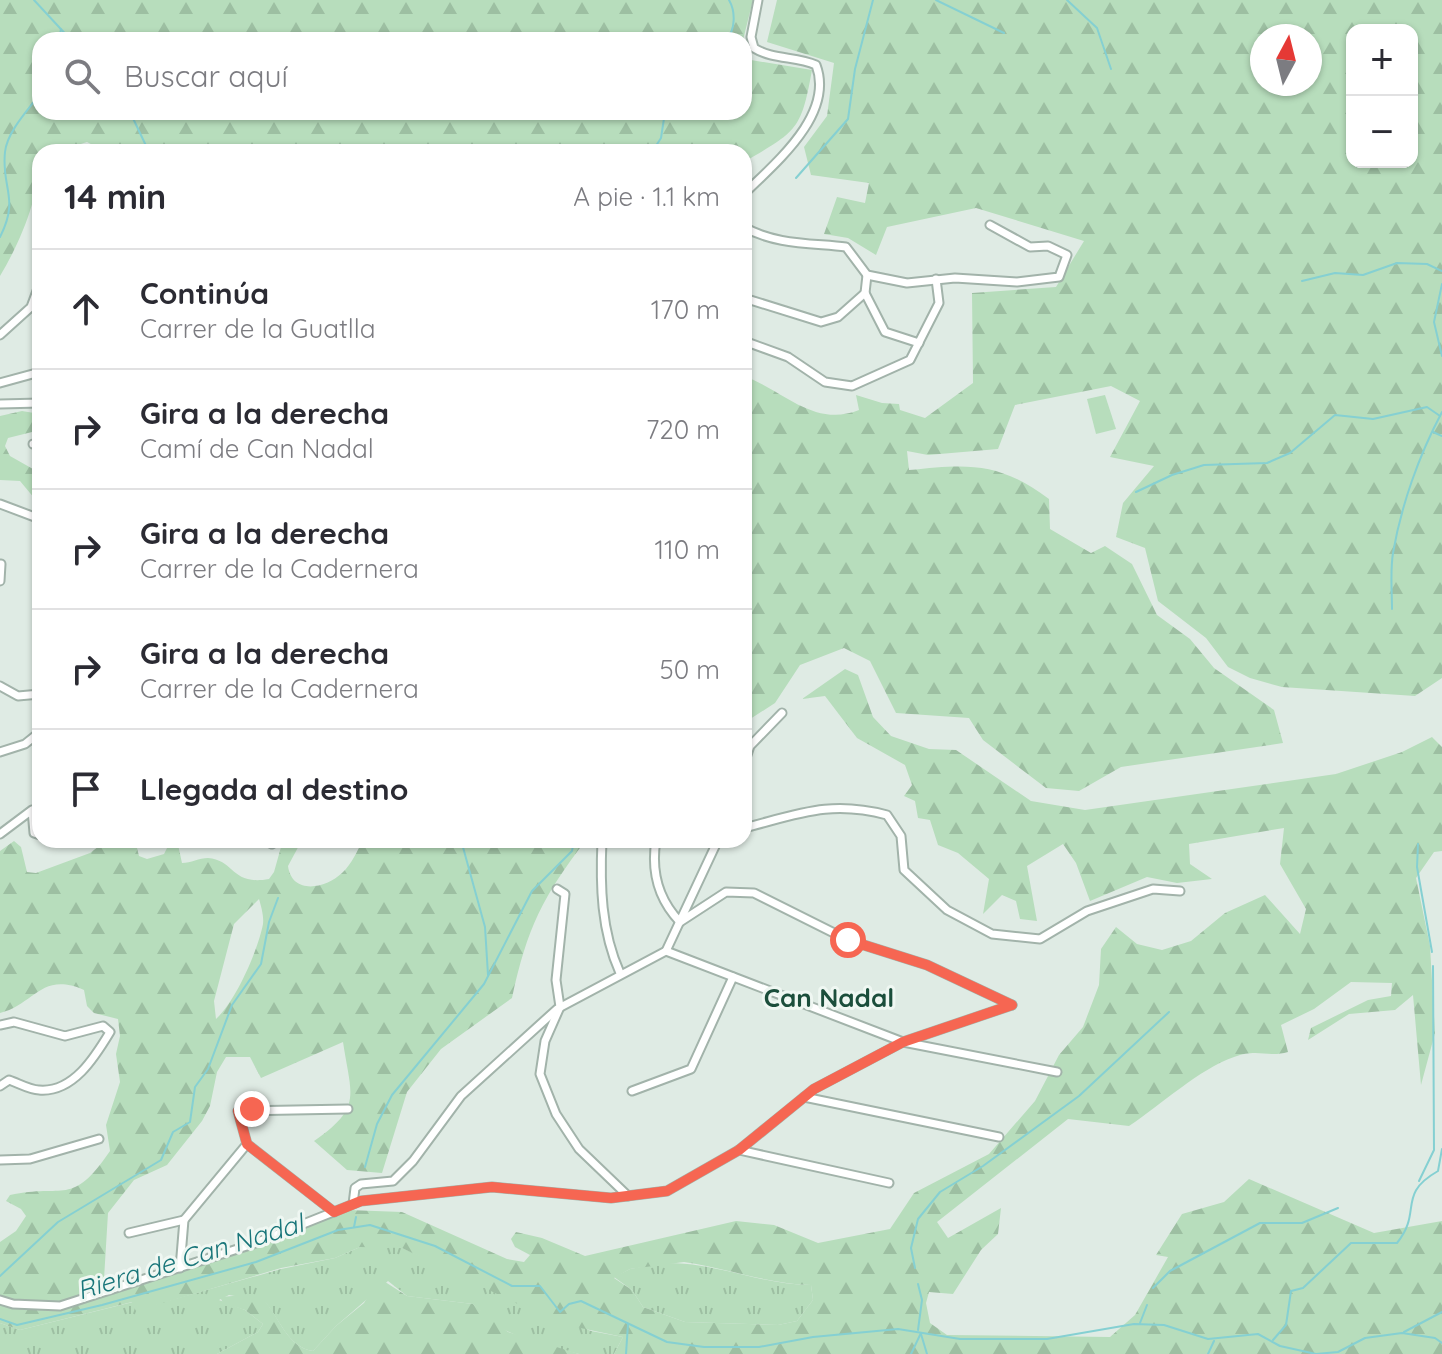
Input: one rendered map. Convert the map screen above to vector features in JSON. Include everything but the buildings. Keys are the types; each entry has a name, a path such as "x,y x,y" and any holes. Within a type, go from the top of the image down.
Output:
{"street":[{"path":"752,32 758,0"},
{"path":"752,41 754,48 768,55 816,65 820,75 808,121 786,151 752,186"},
{"path":"752,231 804,245 846,247 867,275 907,283 936,279 1017,282 1059,277 1067,255 1048,246 1030,247 990,225"},
{"path":"867,275 865,293 885,332 919,343"},
{"path":"752,344 788,357 825,382 852,386 910,360 939,303 936,279"},
{"path":"752,300 821,322 838,317 865,293"},
{"path":"0,335 32,305"},
{"path":"0,383 32,374"},
{"path":"0,404 32,403"},
{"path":"0,504 32,516"},
{"path":"0,581 1,564"},
{"path":"0,686 18,696 32,695"},
{"path":"752,744 782,713"},
{"path":"0,752 25,744 32,738"},
{"path":"752,826 829,806 856,807 887,815 901,836 904,870 947,910 992,934 1040,939 1087,911 1153,889 1180,891"},
{"path":"0,834 32,810"},
{"path":"602,848 600,882 612,955 620,973"},
{"path":"655,848 652,863 661,894 680,922"},
{"path":"353,1204 355,1188 361,1184 393,1181 413,1161 461,1096 560,1007 666,951 714,848"},
{"path":"557,889 565,894 556,980 560,1007 545,1041 540,1074 556,1114 579,1149 628,1196"},
{"path":"0,1300 13,1304 60,1306 180,1268 353,1204 492,1187 611,1198 667,1191 739,1150 804,1097 903,1042 1012,1005 927,965 848,940 754,893 726,892 680,922"},
{"path":"666,951 903,1042 1057,1072"},
{"path":"632,1091 691,1069 733,977"},
{"path":"0,1025 14,1022 65,1036 103,1026 110,1032 94,1060 62,1088 38,1090 9,1080 0,1086"},
{"path":"804,1097 999,1137"},
{"path":"334,1212 247,1144 238,1111 348,1109"},
{"path":"0,1160 30,1159 99,1139"},
{"path":"180,1268 184,1220 247,1144"},
{"path":"739,1150 889,1183"},
{"path":"129,1233 184,1220"}],"green space":[{"path":"0,0 753,0 745,32 32,32 32,120 752,120 752,60 812,70 804,106 794,127 752,157 752,144 32,144 32,203 16,247 0,276"},
{"path":"777,0 1442,0 1442,678 1415,696 1282,687 1250,678 1228,667 1206,638 1158,601 1145,548 1116,537 1123,503 1154,466 1110,457 1140,401 1111,386 1015,405 998,449 928,455 907,451 909,470 982,468 1014,478 1049,499 1050,529 1091,553 1105,546 1132,564 1157,615 1190,639 1214,668 1274,710 1283,743 1121,767 1079,791 1046,788 983,740 969,718 896,713 870,661 844,648 800,665 775,703 752,718 752,379 813,411 843,414 859,410 856,395 882,403 899,404 900,410 925,418 973,383 972,293 1056,287 1084,241 976,208 887,227 876,255 848,238 824,234 837,197 865,203 869,183 811,175 804,147 827,116 834,63 767,42"},
{"path":"1105,395 1116,429 1096,434 1087,399"},
{"path":"22,411 32,413 32,432 8,438 5,446 10,456 32,468 32,495 20,481 0,480 0,416"},
{"path":"845,669 858,675 873,717 891,736 929,749 956,750 1031,801 1085,810 1336,774 1402,752 1432,737 1442,747 1442,851 1434,852 1416,878 1430,946 1435,1033 1421,1085 1413,995 1395,1010 1349,1014 1308,1040 1311,1028 1368,1000 1391,996 1392,983 1351,982 1314,1009 1281,1025 1288,1052 1250,1053 1221,1063 1129,1126 1068,1119 937,1222 948,1238 1001,1208 998,1234 981,1250 953,1294 929,1292 926,1303 930,1323 947,1335 1110,1337 1135,1315 1168,1257 1156,1255 1182,1214 1224,1202 1249,1179 1374,1233 1442,1221 1442,1354 614,1354 623,1337 557,1323 402,1248 360,1247 335,1258 281,1268 136,1311 132,1302 20,1330 0,1323 0,1242 16,1231 26,1216 21,1209 6,1201 10,1195 76,1187 97,1169 110,1151 106,1125 120,1082 116,1054 120,1036 118,1019 94,1013 87,1006 84,990 58,984 47,987 0,1013 0,851 14,841 21,847 27,872 36,873 97,848 137,848 139,856 147,859 164,854 167,848 179,848 182,863 205,858 217,860 240,876 257,880 269,879 281,848 298,848 288,866 296,882 310,886 327,883 342,873 359,848 580,848 558,878 538,914 512,998 441,1049 407,1092 382,1173 347,1170 314,1141 340,1119 350,1099 343,1042 261,1078 250,1057 226,1057 217,1072 210,1106 202,1121 167,1165 134,1180 108,1213 104,1279 108,1287 118,1290 263,1244 348,1210 402,1212 507,1259 524,1262 530,1255 515,1247 511,1239 516,1232 542,1238 585,1256 736,1221 774,1225 818,1243 890,1229 914,1193 989,1154 1035,1101 1059,1055 1083,1027 1099,985 1101,949 1116,927 1137,944 1162,950 1191,941 1225,913 1265,895 1300,934 1306,909 1280,864 1284,828 1189,844 1190,864 1212,879 1177,883 1147,877 1090,901 1076,863 1063,844 1027,866 1037,921 1020,919 1016,901 1002,895 983,914 989,879 958,853 938,845 930,820 918,818 915,801 904,796 912,785 905,765 857,738 825,696 802,699","holes":["259,899 262,911 260,935 245,974 216,1019 214,1001 234,924","684,1262 779,1282 811,1285 813,1300 797,1321 778,1325 685,1322 643,1307 632,1290 614,1278 630,1269"]},
{"path":"385,1245 402,1248 591,1331 623,1337 614,1354 579,1354 531,1342 498,1327 473,1304 407,1296 388,1281 336,1326 313,1351 290,1338 264,1301 229,1295 219,1300 245,1310 263,1324 258,1332 217,1354 0,1354 0,1323 20,1330 133,1302 136,1310 281,1269 335,1258 360,1247"},
{"path":"681,1263 811,1285 813,1300 797,1321 778,1325 685,1322 643,1307 632,1290 614,1277 630,1269"},
{"path":"379,1278 407,1296 473,1304 508,1332 579,1354 217,1354 258,1332 263,1324 245,1310 223,1303 220,1297 244,1295 264,1300 290,1338 313,1351 336,1326 364,1303"}],"waterway":[{"path":"34,0 64,32"},
{"path":"729,0 734,20 731,32"},
{"path":"796,178 848,119 855,69 873,0"},
{"path":"936,0 1004,33"},
{"path":"1067,0 1097,28 1111,69"},
{"path":"0,237 9,212 5,152 10,137 32,105"},
{"path":"134,120 145,144"},
{"path":"657,144 664,120"},
{"path":"1302,281 1335,273 1363,275 1397,263 1427,264 1442,271"},
{"path":"1442,284 1434,322 1442,356"},
{"path":"1136,492 1172,475 1204,465 1267,463 1290,453 1335,415 1373,419 1427,407 1440,416"},
{"path":"1392,609 1391,574 1396,535 1418,463 1442,412"},
{"path":"1433,432 1442,436"},
{"path":"1418,844 1417,867 1432,952"},
{"path":"463,848 485,927 488,975"},
{"path":"365,1167 377,1124 392,1095 484,984 532,891 573,848"},
{"path":"0,1276 58,1222 161,1160 173,1132 190,1122 195,1087 208,1069 232,1005 261,964 269,922 278,898"},
{"path":"1419,1181 1434,1150 1433,966"},
{"path":"915,1268 911,1248 918,1219 940,1192 983,1166 1079,1096 1169,1012"},
{"path":"1273,1340 1286,1325 1291,1291 1303,1288 1351,1243 1397,1243 1405,1232 1413,1196 1425,1180 1438,1171 1442,1149"},
{"path":"1153,1288 1170,1271 1260,1223 1302,1223 1338,1208"},
{"path":"354,1227 356,1217"},
{"name":"Riera de Can Nadal","path":"0,1319 17,1325 102,1305 256,1262 338,1230 370,1225 435,1246 512,1286 540,1286 560,1312 569,1304 581,1301 667,1342 704,1347 759,1347 813,1337 898,1329 960,1339 1047,1339 1134,1324 1164,1325 1208,1339 1258,1334 1280,1346 1316,1354 1338,1352 1365,1338 1402,1333 1435,1338 1442,1343"},
{"path":"918,1284 922,1300 918,1330"},
{"path":"1140,1323 1147,1305"},
{"path":"1404,1332 1442,1312"},
{"path":"626,1354 628,1324"},
{"path":"911,1354 921,1333"},
{"path":"921,1334 927,1354"},
{"path":"1208,1354 1214,1341"}],"district":[{"name":"Can Nadal","path":"829,998"}],"route":[{"path":"252,1109 238,1111 247,1144 334,1212 361,1201 492,1187 611,1198 667,1191 739,1150 814,1089 903,1042 1012,1005 927,965 848,940"}]}
